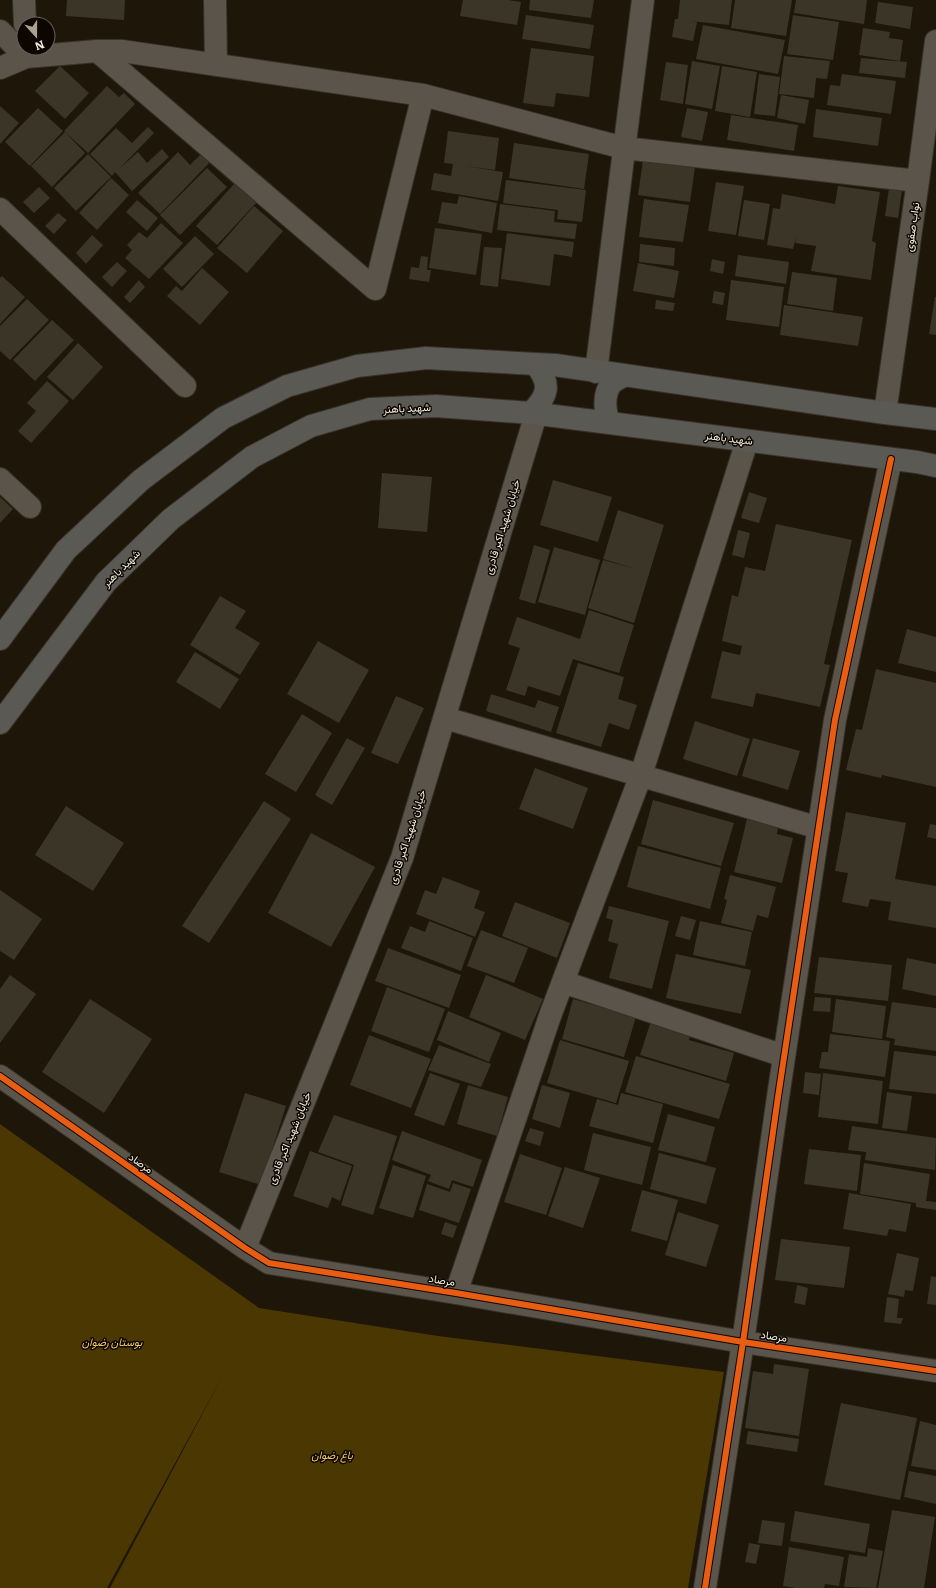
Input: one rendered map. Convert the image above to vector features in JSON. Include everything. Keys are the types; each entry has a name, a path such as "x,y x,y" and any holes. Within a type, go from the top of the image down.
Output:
{"main road":[{"path":"0,639 66,550 141,480 223,418 287,386 356,366 426,358 555,365 885,413 936,418"},
{"path":"533,414 540,404 546,387 543,375 535,364"},
{"path":"610,423 605,411 607,393 611,384 623,376"},
{"name":"شهید باهنر","path":"0,723 106,582 171,519 252,457 311,426 370,409 436,406 533,414 936,466"}],"street":[{"path":"24,0 25,16"},
{"path":"215,0 216,65"},
{"path":"596,372 643,0"},
{"path":"0,30 16,44"},
{"name":"نواب صفوی","path":"885,413 936,41"},
{"path":"98,51 375,289 423,95"},
{"path":"56,52 122,51 423,95 624,148 918,181"},
{"path":"0,68 21,56"},
{"path":"0,209 185,386"},
{"name":"خیابان شهید اکبر قادری","path":"245,1248 402,858 533,414"},
{"path":"456,1293 563,982 641,775 747,441"},
{"path":"705,1588 835,720 891,459"},
{"path":"0,479 30,507"},
{"path":"444,718 819,828"},
{"path":"563,982 784,1056"},
{"name":"مرصاد","path":"0,1076 245,1248 269,1263 743,1342 936,1371"}],"green space":[{"name":"باغ رضوان","path":"0,1124 259,1308 438,1336 724,1372 688,1588 110,1588 222,1377 107,1588 0,1588"}],"building":[{"path":"67,0 125,0 124,20 66,16"},
{"path":"463,0 508,0 521,2 517,25 460,16"},
{"path":"530,0 594,0 591,18 529,10"},
{"path":"680,0 732,0 729,25 690,21 697,22 693,41 672,37 675,19 678,19"},
{"path":"735,0 792,0 786,36 731,28"},
{"path":"796,0 867,0 864,24 794,13"},
{"path":"878,2 913,7 910,29 875,23"},
{"path":"526,15 594,25 590,49 522,39"},
{"path":"793,15 839,22 833,60 787,54"},
{"path":"703,25 785,40 778,74 696,59"},
{"path":"863,28 890,32 889,38 903,40 900,61 859,55"},
{"path":"531,48 594,56 589,97 556,93 554,107 523,103"},
{"path":"784,56 830,61 827,79 816,78 814,98 779,94"},
{"path":"861,58 907,62 905,78 859,73"},
{"path":"692,61 720,66 712,109 685,104"},
{"path":"666,62 688,65 683,104 660,100"},
{"path":"60,66 89,93 65,119 35,91"},
{"path":"722,66 757,72 750,117 715,111"},
{"path":"759,74 780,77 775,116 754,114"},
{"path":"842,74 896,81 891,114 827,105 830,85 840,86"},
{"path":"107,86 119,97 124,93 135,104 88,153 64,131"},
{"path":"781,95 809,100 805,124 777,118"},
{"path":"0,106 19,123 0,144"},
{"path":"38,108 63,131 30,166 5,142"},
{"path":"687,108 708,112 702,141 681,137"},
{"path":"816,109 882,118 878,146 813,137"},
{"path":"731,115 798,125 794,151 727,140"},
{"path":"148,127 154,133 119,169 138,152 147,163 162,149 169,157 132,191 115,172 112,176 90,154 116,128 132,143"},
{"path":"448,131 499,138 495,170 465,166 503,172 498,201 431,190 434,173 451,176 453,164 444,163"},
{"path":"65,132 85,153 52,187 31,166"},
{"path":"514,143 589,154 584,189 509,178"},
{"path":"178,152 190,165 201,154 210,162 160,214 138,193"},
{"path":"88,154 111,177 76,211 54,188"},
{"path":"643,160 695,167 690,202 638,195"},
{"path":"207,168 227,187 180,235 160,215"},
{"path":"111,178 129,195 97,230 79,213"},
{"path":"506,180 586,190 582,222 557,219 558,210 503,203"},
{"path":"716,182 744,186 736,235 708,231"},
{"path":"235,183 257,202 217,245 196,226"},
{"path":"838,186 880,192 872,241 876,243 871,280 811,271 816,246 795,243 797,234 793,249 767,245 773,208 780,209 782,194 835,204"},
{"path":"39,187 50,198 34,213 23,202"},
{"path":"889,188 902,190 898,218 885,216"},
{"path":"459,196 497,203 492,233 438,223 442,202 457,204"},
{"path":"644,199 689,205 683,242 639,237"},
{"path":"137,200 158,218 147,231 126,212"},
{"path":"744,200 770,204 764,240 738,236"},
{"path":"500,204 555,211 554,222 577,224 575,239 497,230"},
{"path":"254,206 283,231 247,273 217,248"},
{"path":"58,213 67,220 54,234 45,226"},
{"path":"161,223 183,243 149,279 125,258 132,250 127,245 139,232 147,238"},
{"path":"435,228 482,234 476,275 429,268"},
{"path":"507,233 574,242 572,257 554,254 550,286 501,279"},
{"path":"92,235 103,245 86,264 76,253"},
{"path":"195,236 214,254 182,287 163,269"},
{"path":"640,244 675,248 674,266 639,262"},
{"path":"484,247 502,248 498,287 480,285"},
{"path":"738,255 789,262 786,284 735,276"},
{"path":"421,256 428,257 427,270 431,270 429,282 409,279 411,267 419,268"},
{"path":"712,259 725,262 723,274 710,271"},
{"path":"117,262 127,271 112,287 102,277"},
{"path":"638,263 679,271 674,298 633,291"},
{"path":"202,268 229,292 200,325 167,296 176,286 182,291"},
{"path":"792,272 837,278 833,311 787,304"},
{"path":"2,276 25,297 0,324 0,278"},
{"path":"139,280 145,287 130,303 124,297"},
{"path":"731,280 784,287 779,327 726,320"},
{"path":"714,291 725,293 723,305 712,303"},
{"path":"936,297 936,335 929,334"},
{"path":"27,299 49,320 10,360 0,351 0,326"},
{"path":"656,300 675,303 673,311 655,309"},
{"path":"784,305 863,317 858,346 780,335"},
{"path":"52,320 74,340 35,381 13,360"},
{"path":"78,343 103,367 73,400 47,377"},
{"path":"47,381 69,401 31,443 18,431 36,411 27,403"},
{"path":"382,473 432,477 427,532 378,528"},
{"path":"553,480 612,497 598,542 540,525"},
{"path":"749,492 767,498 759,523 741,518"},
{"path":"0,497 13,509 0,523"},
{"path":"618,510 664,525 634,623 588,608 603,560 636,569 603,559"},
{"path":"776,524 852,540 824,664 830,665 820,707 756,693 753,707 711,698 722,651 740,655 742,646 722,641 732,595 738,597 745,567 765,571"},
{"path":"738,530 750,533 744,558 732,555"},
{"path":"534,545 550,550 535,604 519,599"},
{"path":"554,547 600,560 585,615 538,602"},
{"path":"220,596 246,611 235,628 260,643 240,675 190,645"},
{"path":"589,610 634,625 619,673 573,659 560,696 528,686 525,696 506,690 520,648 508,644 517,617 580,639"},
{"path":"907,629 936,637 936,672 898,663"},
{"path":"318,641 369,670 339,723 287,694"},
{"path":"195,652 239,679 220,709 176,682"},
{"path":"578,663 624,677 618,699 637,705 629,730 609,723 601,747 556,733"},
{"path":"876,669 936,683 936,787 882,775 881,778 846,770 856,729 862,730"},
{"path":"491,694 535,708 538,700 559,707 551,732 486,711"},
{"path":"396,696 424,708 398,764 371,753"},
{"path":"302,714 332,733 296,792 265,774"},
{"path":"695,721 750,739 737,776 683,759"},
{"path":"347,738 365,748 332,805 315,795"},
{"path":"753,738 800,751 788,790 742,776"},
{"path":"535,768 588,788 573,829 519,809"},
{"path":"653,800 734,823 721,866 641,844"},
{"path":"264,801 291,819 209,943 182,926"},
{"path":"66,806 124,843 93,891 35,855"},
{"path":"846,812 906,823 895,879 936,886 936,928 888,920 891,902 870,899 868,907 842,902 848,873 835,871"},
{"path":"747,819 778,827 777,834 793,838 782,883 734,872"},
{"path":"930,824 936,825 936,839 927,837"},
{"path":"311,833 375,867 331,947 268,913"},
{"path":"638,846 721,868 710,909 627,887"},
{"path":"730,875 776,887 768,918 757,915 753,931 721,923 727,900 724,899"},
{"path":"443,877 480,891 474,908 485,912 475,937 416,914 425,890 436,894"},
{"path":"0,890 42,919 14,960 0,951"},
{"path":"515,902 570,923 557,958 502,936"},
{"path":"609,906 669,921 652,989 609,978 618,944 608,941 613,920 606,918"},
{"path":"681,916 696,920 690,940 675,936"},
{"path":"429,921 473,938 461,971 401,948 410,926 425,932"},
{"path":"700,921 752,932 745,966 693,955"},
{"path":"481,930 528,948 514,983 467,966"},
{"path":"388,948 461,975 449,1008 375,981"},
{"path":"676,954 751,970 741,1014 666,998"},
{"path":"819,957 892,965 888,1001 814,993"},
{"path":"907,958 936,964 936,996 902,989"},
{"path":"10,975 36,994 0,1043 0,989"},
{"path":"486,975 543,999 525,1040 469,1017"},
{"path":"387,987 445,1009 429,1052 371,1031"},
{"path":"815,997 831,998 830,1012 813,1011"},
{"path":"90,999 152,1039 104,1113 42,1072"},
{"path":"573,999 636,1017 624,1057 562,1039"},
{"path":"836,999 886,1006 882,1039 832,1032"},
{"path":"892,1002 936,1008 936,1051 894,1045 895,1039 886,1037"},
{"path":"448,1011 501,1033 489,1062 437,1040"},
{"path":"651,1021 691,1033 689,1040 734,1053 726,1081 640,1055"},
{"path":"830,1034 890,1041 885,1077 819,1068 822,1052 828,1052"},
{"path":"369,1035 431,1059 411,1108 350,1085"},
{"path":"560,1040 629,1061 616,1103 547,1083"},
{"path":"439,1045 491,1064 481,1087 428,1070"},
{"path":"894,1051 936,1056 936,1094 889,1089"},
{"path":"636,1056 730,1084 719,1119 625,1092"},
{"path":"805,1072 821,1074 819,1095 803,1093"},
{"path":"430,1073 460,1084 444,1126 414,1115"},
{"path":"823,1073 883,1081 878,1124 818,1117"},
{"path":"468,1085 508,1097 497,1136 457,1124"},
{"path":"542,1085 570,1093 560,1128 532,1119"},
{"path":"887,1092 912,1096 907,1131 882,1128"},
{"path":"245,1093 286,1106 261,1185 219,1172"},
{"path":"621,1093 663,1104 653,1143 589,1126 597,1099 618,1105"},
{"path":"668,1114 715,1127 706,1162 658,1150"},
{"path":"334,1115 397,1136 373,1215 341,1205 354,1165 318,1152"},
{"path":"852,1126 936,1138 935,1170 865,1160 866,1152 848,1150"},
{"path":"530,1128 544,1132 540,1146 525,1141"},
{"path":"402,1131 482,1160 473,1187 452,1180 449,1189 428,1181 431,1175 392,1160"},
{"path":"593,1133 651,1147 642,1185 584,1170"},
{"path":"809,1149 861,1155 857,1191 804,1184"},
{"path":"310,1151 352,1166 340,1201 332,1197 328,1208 293,1196"},
{"path":"659,1153 716,1168 706,1204 650,1189"},
{"path":"520,1154 562,1168 546,1215 504,1202"},
{"path":"864,1163 930,1174 926,1201 936,1202 936,1210 916,1207 916,1203 860,1194"},
{"path":"393,1165 426,1176 413,1218 379,1208"},
{"path":"565,1167 600,1178 583,1228 548,1216"},
{"path":"453,1183 471,1189 459,1223 419,1210 427,1184 450,1192"},
{"path":"642,1190 678,1200 667,1241 631,1231"},
{"path":"849,1193 911,1204 906,1232 889,1229 887,1236 843,1229"},
{"path":"678,1212 719,1225 706,1267 665,1255"},
{"path":"445,1222 457,1226 453,1238 441,1234"},
{"path":"781,1239 850,1247 844,1288 775,1280"},
{"path":"897,1253 919,1258 913,1291 905,1290 904,1297 888,1294"},
{"path":"931,1276 936,1277 936,1305 927,1304"},
{"path":"797,1285 808,1288 805,1305 794,1303"},
{"path":"887,1297 899,1299 897,1318 903,1318 901,1324 884,1322"},
{"path":"774,1364 809,1369 799,1436 745,1428 753,1371 773,1374"},
{"path":"841,1403 917,1418 900,1500 824,1485"},
{"path":"920,1421 936,1425 936,1470 911,1466"},
{"path":"748,1431 799,1439 797,1452 746,1444"},
{"path":"909,1471 936,1476 936,1504 904,1497"},
{"path":"892,1510 935,1517 924,1588 878,1588"},
{"path":"795,1511 870,1524 865,1553 790,1541"},
{"path":"762,1520 785,1523 782,1546 758,1543"},
{"path":"749,1543 760,1545 756,1564 745,1562"},
{"path":"789,1547 844,1557 839,1586 825,1584 824,1588 795,1588 783,1586"},
{"path":"868,1548 883,1551 876,1588 844,1587 849,1554 867,1557"}],"cycle path":[{"path":"705,1588 835,720 891,459"},
{"path":"0,1076 245,1248 269,1263 743,1342 936,1371"}],"park label":[{"name":"بوستان رضوان","path":"112,1342"}]}
